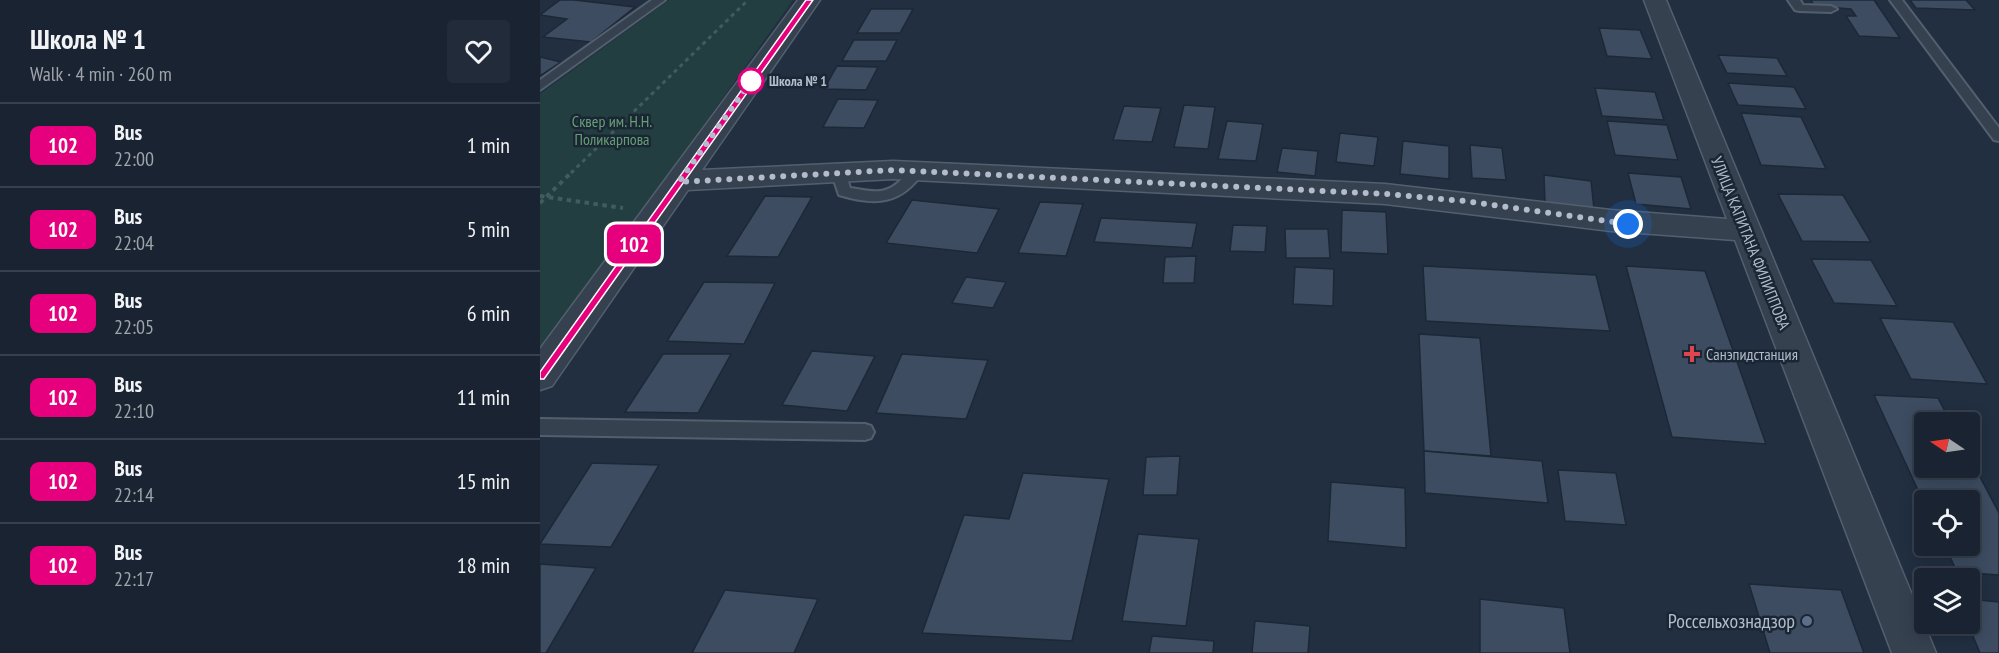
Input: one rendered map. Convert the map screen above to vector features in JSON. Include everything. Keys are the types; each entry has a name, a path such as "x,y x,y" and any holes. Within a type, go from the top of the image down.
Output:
{"street":[{"path":"540,376 809,0"},
{"name":"УЛИЦА КАПИТАНА ФИЛИППОВА","path":"1655,0 1914,653"},
{"path":"679,182 838,171 917,171 1386,194 1464,201 1628,224 1685,229 1746,230"}],"lane":[{"path":"540,86 659,0"},
{"path":"1794,0 1799,8 1831,9"},
{"path":"1896,0 1999,136"},
{"path":"540,427 865,432"}],"path":[{"path":"540,202 748,0"},
{"path":"540,196 656,213"}],"green space":[{"name":"Сквер им. Н.Н. Поликарпова","path":"669,0 793,0 540,353 540,94"}],"building":[{"path":"560,0 635,7 591,42 543,37 567,19 540,15"},
{"path":"1811,0 1874,0 1900,38 1859,36 1846,16 1856,16 1851,9 1814,6"},
{"path":"1910,0 1966,0 1975,10 1916,8"},
{"path":"871,9 913,9 900,33 857,33"},
{"path":"1599,28 1640,30 1652,59 1607,56"},
{"path":"854,40 897,40 886,61 842,61"},
{"path":"1718,55 1777,58 1787,76 1727,73"},
{"path":"540,57 561,62 540,76"},
{"path":"837,66 878,67 866,90 824,89"},
{"path":"1728,83 1794,87 1806,109 1738,105"},
{"path":"1595,88 1655,92 1664,120 1602,116"},
{"path":"838,99 878,100 864,128 823,127"},
{"path":"1184,105 1215,107 1208,149 1174,147"},
{"path":"1124,106 1161,108 1152,142 1113,140"},
{"path":"1741,113 1801,117 1826,169 1761,165"},
{"path":"1227,121 1263,124 1256,161 1218,159"},
{"path":"1607,121 1667,125 1678,160 1615,155"},
{"path":"1340,133 1378,137 1374,166 1336,162"},
{"path":"1403,141 1449,146 1449,179 1400,174"},
{"path":"1470,145 1502,148 1506,180 1472,178"},
{"path":"1282,148 1318,151 1315,176 1277,172"},
{"path":"1628,173 1681,177 1691,209 1636,204"},
{"path":"1544,175 1591,181 1594,209 1545,204"},
{"path":"1778,194 1843,195 1871,242 1802,241"},
{"path":"765,196 812,197 778,257 727,256"},
{"path":"912,200 999,209 977,253 886,243"},
{"path":"1040,202 1083,204 1066,256 1018,253"},
{"path":"1342,210 1386,212 1388,254 1341,252"},
{"path":"1101,218 1197,223 1192,248 1094,242"},
{"path":"1233,225 1267,226 1265,252 1230,251"},
{"path":"1285,229 1328,229 1330,258 1286,258"},
{"path":"1196,256 1194,283 1163,283 1165,257"},
{"path":"1811,259 1871,260 1897,306 1834,303"},
{"path":"1423,266 1596,275 1610,331 1426,321"},
{"name":"Санэпидстанция","path":"1626,266 1705,271 1766,444 1672,437"},
{"path":"1295,267 1334,269 1333,306 1293,304"},
{"path":"966,277 1006,282 993,308 952,303"},
{"path":"704,282 775,283 744,344 667,341"},
{"path":"1880,318 1953,322 1987,384 1911,379"},
{"path":"1419,334 1480,338 1491,456 1424,451"},
{"path":"812,351 875,356 847,411 782,405"},
{"path":"663,354 731,354 698,413 625,412"},
{"path":"902,354 988,360 966,419 876,413"},
{"path":"1874,395 1938,398 1945,412 1914,412 1914,478 1980,477 1999,513 1999,575 1980,574 1980,568 1955,568 1950,556 1980,556 1980,490 1918,490"},
{"path":"1424,451 1542,461 1548,503 1425,493"},
{"path":"1180,456 1177,495 1143,495 1146,457"},
{"path":"592,463 659,465 611,547 540,544"},
{"path":"1558,470 1616,473 1626,525 1565,521"},
{"path":"1023,473 1109,479 1072,641 922,633 964,515 1009,519"},
{"path":"1331,482 1405,488 1406,548 1328,541"},
{"path":"1138,534 1199,539 1186,626 1122,621"},
{"path":"540,564 596,568 546,653 540,653"},
{"name":"Россельхознадзор","path":"1749,584 1841,590 1864,653 1770,653"},
{"path":"725,590 818,599 794,653 692,653"},
{"path":"1480,599 1564,608 1570,653 1480,653"},
{"path":"1980,600 1999,602 1999,653 1980,653 1972,634 1980,634"},
{"path":"1255,621 1310,626 1308,653 1252,653"},
{"path":"1152,636 1214,641 1213,653 1149,653"}],"bus line":[{"name":"102","path":"540,376 809,0"}],"place":[{"name":"Школа № 1","path":"751,81"},
{"name":"Санэпидстанция","path":"1692,354"},
{"name":"Россельхознадзор","path":"1807,621"}],"route":[{"path":"751,81 757,73 679,182 838,171 894,170 1386,194 1464,201 1628,224"}]}
